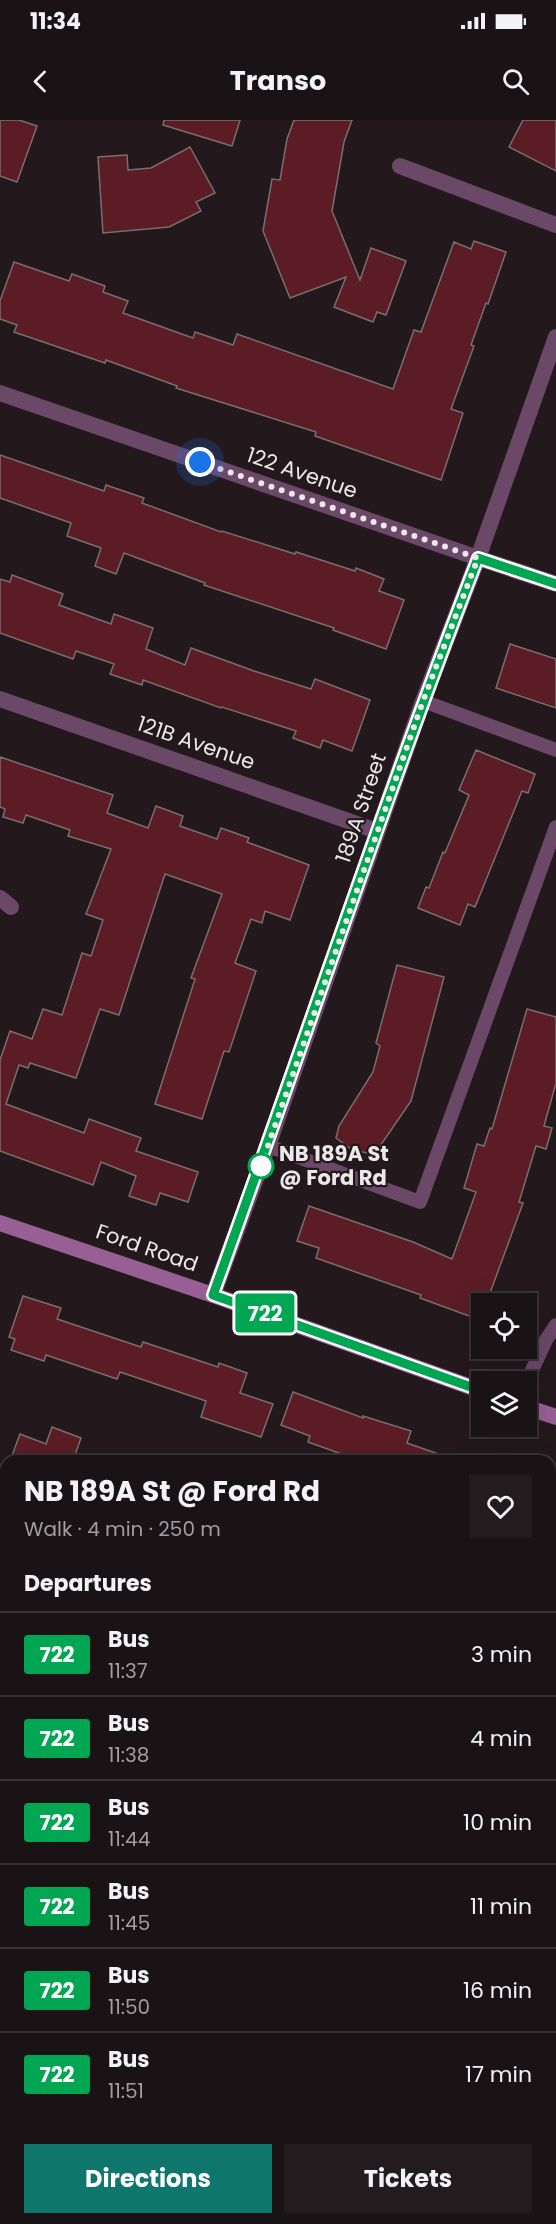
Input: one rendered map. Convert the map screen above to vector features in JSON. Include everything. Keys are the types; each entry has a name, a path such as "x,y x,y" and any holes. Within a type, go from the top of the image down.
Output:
{"main road":[{"name":"Ford Road","path":"0,1222 471,1387"},
{"path":"537,1411 556,1417"}],"street":[{"path":"400,166 556,225"},
{"name":"189A Street","path":"213,1295 268,1146 423,701 478,558 556,337"},
{"name":"122 Avenue","path":"0,393 556,584"},
{"name":"121B Avenue","path":"0,699 377,831"}],"lane":[{"path":"423,701 556,750"},
{"path":"268,1146 420,1202 556,827"},
{"path":"532,1371 556,1325"}],"building":[{"path":"0,120 19,120 37,126 17,182 0,176"},
{"path":"164,120 240,120 232,146 163,125"},
{"path":"294,120 352,120 344,142 332,211 360,280 371,248 406,261 386,315 377,312 373,322 334,307 346,277 290,298 263,231 272,179 280,180 287,139"},
{"path":"523,120 556,120 556,171 509,147"},
{"path":"190,147 215,193 196,202 201,211 169,227 103,233 98,157 127,155 128,170 151,168"},
{"path":"474,241 506,252 471,345 474,346 451,409 463,413 441,480 315,436 316,432 176,388 177,386 106,360 105,363 14,332 17,325 0,319 0,301 14,262 69,281 72,274 105,286 103,292 128,301 123,313 193,338 195,332 233,345 237,334 393,389 414,330 421,332 454,242 471,249"},
{"path":"0,455 104,491 106,485 144,498 142,503 221,532 355,571 356,568 384,579 379,591 404,600 386,649 333,630 334,628 204,585 205,583 124,553 116,574 95,566 101,548 67,536 71,523 0,498"},
{"path":"12,575 63,594 59,605 111,624 114,614 153,628 146,649 185,665 191,648 311,689 315,679 370,700 352,751 323,740 320,748 293,738 296,731 221,708 143,680 142,685 110,674 114,664 76,651 73,659 0,633 0,579 10,582"},
{"path":"510,644 556,659 556,708 496,688"},
{"path":"476,750 535,774 528,793 522,791 475,907 468,904 460,925 418,908 426,887 429,888 443,852 445,853 469,795 459,790"},
{"path":"0,757 113,795 107,813 148,828 156,806 183,816 180,826 217,839 221,828 249,838 247,842 309,865 290,920 265,911 262,923 251,919 235,963 256,971 229,1052 224,1051 202,1119 155,1104 195,979 191,978 222,894 165,874 119,1015 100,1009 76,1078 30,1063 28,1068 19,1065 6,1104 84,1133 89,1119 141,1138 136,1151 198,1172 188,1202 160,1193 156,1205 129,1196 136,1176 101,1162 93,1185 0,1151 0,1060 10,1031 32,1039 43,1009 62,1015 82,953 91,956 103,920 86,914 111,849 68,836 70,830 26,815 23,823 3,817 5,809 0,807"},
{"path":"397,965 444,977 411,1101 374,1155 351,1149 336,1138 339,1126 373,1072 380,1046 376,1043"},
{"path":"527,1009 556,1017 556,1083 544,1126 552,1128 546,1149 536,1146 519,1202 523,1203 490,1293 471,1293 471,1317 420,1298 421,1295 316,1258 319,1248 297,1241 309,1206 413,1242 452,1259 476,1192 464,1188 477,1144 484,1146 490,1128 492,1129"},
{"path":"23,1296 61,1308 57,1319 141,1347 143,1342 218,1367 219,1363 247,1373 240,1393 273,1404 261,1437 201,1417 206,1401 120,1372 117,1379 46,1355 44,1361 11,1350 15,1339 9,1337"},
{"path":"293,1392 363,1418 363,1416 411,1431 407,1443 441,1455 344,1455 308,1442 310,1436 281,1425"},
{"path":"52,1427 81,1438 75,1455 12,1455 20,1434 46,1444"}],"bus line":[{"name":"722","path":"471,1387 213,1295 268,1146 423,701 478,558 556,584"}],"place":[{"name":"NB 189A St @ Ford Rd","path":"261,1166"}],"route":[{"path":"200,462 478,558 423,701 261,1166"}]}
